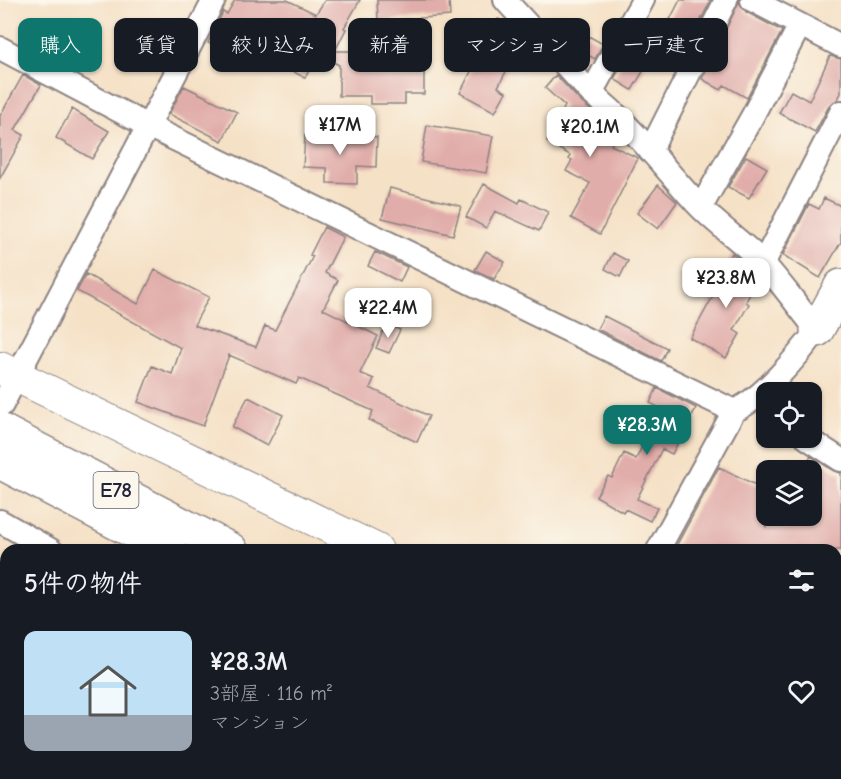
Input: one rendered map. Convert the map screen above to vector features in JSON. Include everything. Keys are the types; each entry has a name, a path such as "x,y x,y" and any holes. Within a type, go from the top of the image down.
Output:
{"main road":[{"path":"817,330 841,286"},
{"name":"E78","path":"1,418 221,544"},
{"name":"E78","path":"0,462 158,544"}],"street":[{"path":"1,418 9,372 147,126 214,0"},
{"path":"505,0 701,207 763,264 817,330 779,382"},
{"path":"591,93 643,0"},
{"path":"650,151 726,0"},
{"path":"752,0 841,46"},
{"path":"701,207 800,25"},
{"path":"0,48 147,126 734,411"},
{"path":"763,264 841,112"},
{"path":"9,372 365,544"},
{"path":"661,544 734,411 756,399"},
{"path":"822,448 841,460"},
{"path":"0,521 40,544"}],"building":[{"path":"235,0 287,0 316,14 325,0 360,0 348,18 344,28 346,29 336,49 336,18 220,18 223,12 227,14"},
{"path":"377,0 449,0 450,16 378,18"},
{"path":"680,0 711,0 702,18 671,18"},
{"path":"739,2 746,12 782,31 747,98 724,85 721,90 702,79 705,72 728,72 728,25"},
{"path":"590,37 602,43 595,59 590,56"},
{"path":"336,51 348,51 348,72 424,72 424,94 405,94 405,104 370,104 370,96 339,96 339,65 336,63"},
{"path":"830,56 841,59 841,93 838,99 829,106 815,132 779,113 791,91 809,101"},
{"path":"294,72 308,72 305,78"},
{"path":"471,72 506,72 498,87 506,92 495,112 460,93"},
{"path":"618,72 643,72 632,90 614,79"},
{"path":"23,75 41,85 15,130 24,135 0,178 0,116"},
{"path":"556,75 595,114 587,122 615,138 611,145 638,158 600,234 571,218 590,183 566,171 572,160 569,159 570,155 547,142 565,106 545,88"},
{"path":"184,86 237,112 222,141 169,114"},
{"path":"72,109 109,131 92,159 56,138"},
{"path":"427,125 493,136 486,173 421,162"},
{"path":"305,135 377,137 376,167 357,166 357,184 327,183 327,168 303,167"},
{"path":"746,156 767,168 749,198 728,187"},
{"path":"484,184 519,203 521,199 548,212 539,231 495,211 486,228 466,217"},
{"path":"658,185 677,202 658,229 637,213"},
{"path":"390,188 461,206 453,235 382,218"},
{"path":"824,198 841,206 841,242 820,278 783,255 809,204 819,209"},
{"path":"324,227 343,237 325,273 338,280 323,309 378,336 360,373 374,379 370,388 429,416 417,442 369,420 373,411 299,378 296,384 229,355 203,426 138,402 152,366 172,374 181,348 77,291 86,274 138,304 155,270 209,297 194,325 256,347 265,326 275,330 313,256 310,255"},
{"path":"486,251 505,262 494,279 475,270"},
{"path":"375,252 407,267 400,282 368,266"},
{"path":"613,253 628,261 620,277 605,269"},
{"path":"732,253 758,277 746,302 749,304 734,330 740,334 726,358 690,338 722,280 720,279"},
{"path":"604,316 667,348 661,361 597,329"},
{"path":"386,324 400,330 389,353 376,348"},
{"path":"657,388 696,408 672,454 662,449 637,499 657,508 650,521 625,509 623,512 596,496 608,476 612,478 624,453 636,459 660,408 650,403"},
{"path":"248,397 283,415 267,446 232,427"},
{"path":"822,463 841,473 841,544 677,544 719,467 756,485 756,526 822,526"}]}
